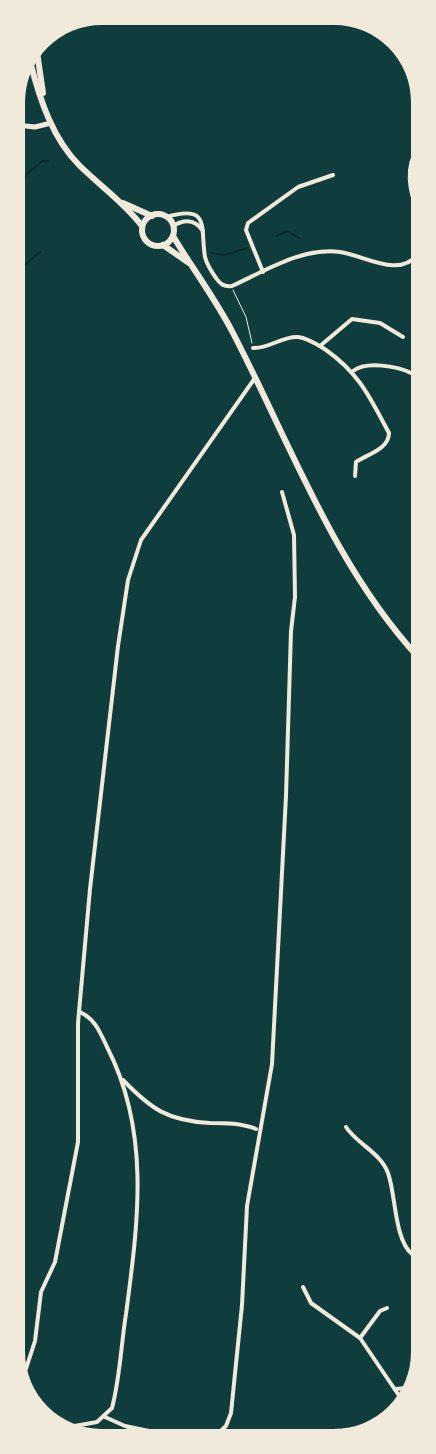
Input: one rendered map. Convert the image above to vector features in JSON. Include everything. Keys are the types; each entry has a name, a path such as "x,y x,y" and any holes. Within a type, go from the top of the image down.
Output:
{"highway":[{"path":"38,60 44,104"},
{"path":"32,69 51,123 63,145 78,164 122,202 142,226 142,235 147,242 155,246 163,245 172,236"},
{"path":"122,202 152,216 166,217 173,226 172,236 219,308 353,568 389,622 411,648"},
{"path":"142,226 152,216"},
{"path":"163,245 189,262"}],"street":[{"path":"25,126 35,127 51,123"},
{"path":"411,166 411,191"},
{"path":"263,272 246,230 248,223 298,187 333,175"},
{"path":"166,217 180,213 192,215 203,223 207,263 222,285 232,286 301,256 316,252 339,252 397,266 407,264 411,260"},
{"path":"173,226 189,221 197,224 204,232"},
{"path":"320,346 352,319 380,323 403,337"},
{"path":"254,348 263,348 291,337 306,339 320,346 353,372 389,433 388,440 384,445 356,462 355,476"},
{"path":"353,372 359,368 394,366 411,373"},
{"path":"26,1368 35,1341 41,1292 55,1262 75,1166 80,1117 78,1023 90,888 115,674 131,569 141,540 255,378"},
{"path":"223,1429 226,1426 231,1413 242,1305 247,1206 272,1064 286,796 291,631 295,597 294,535 282,492"},
{"path":"80,1012 89,1016 97,1027 121,1078 134,1126 139,1198 116,1394 112,1408 105,1417 97,1422 80,1426"},
{"path":"121,1078 145,1103 168,1115 188,1120 242,1124 256,1129"},
{"path":"346,1127 354,1138 376,1155 386,1168 402,1236 411,1252"},
{"path":"303,1287 312,1303 360,1338 398,1394"},
{"path":"360,1338 380,1312 387,1308"},
{"path":"395,1390 401,1389"},
{"path":"105,1417 139,1429"}],"path":[{"path":"233,290 246,318 254,348"}],"waterway":[{"path":"25,176 42,161 48,161"},
{"path":"276,236 287,231 299,238"},
{"path":"212,253 225,255 247,248"},
{"path":"25,264 40,252"}]}
